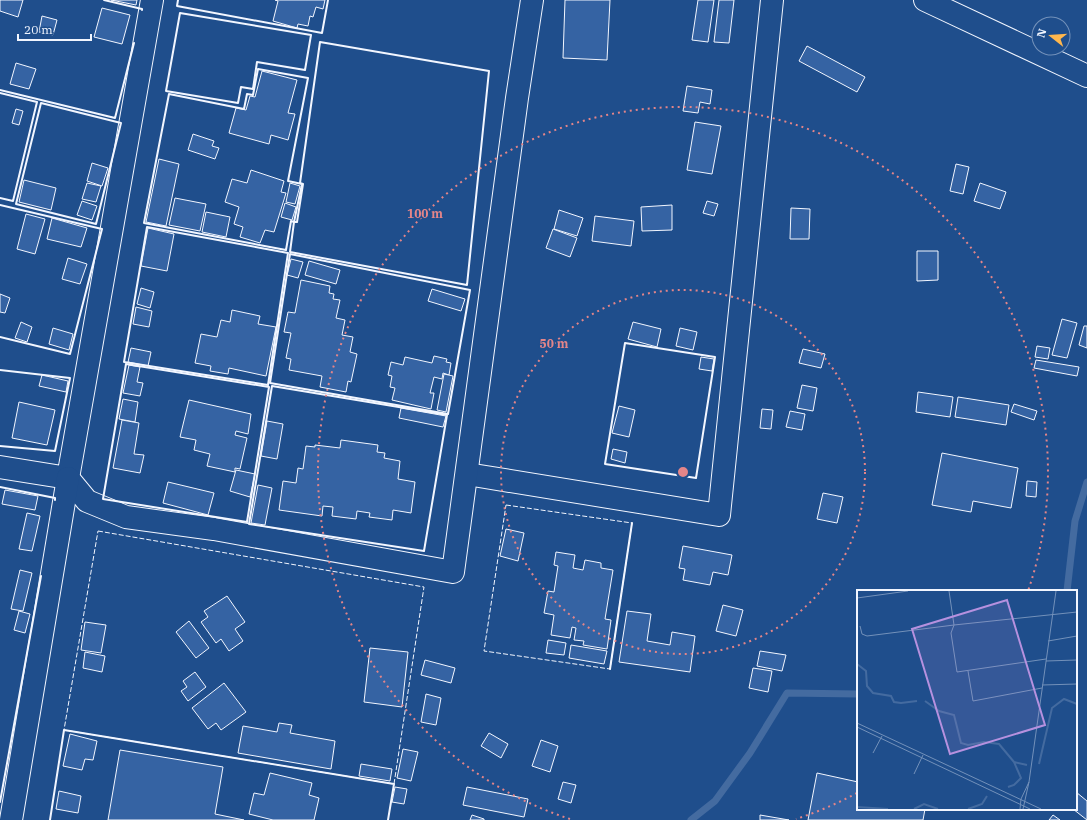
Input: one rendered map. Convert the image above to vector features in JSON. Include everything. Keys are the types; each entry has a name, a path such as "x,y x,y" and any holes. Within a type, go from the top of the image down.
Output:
{"street":[{"path":"11,820 68,478 152,0"},
{"path":"0,467 68,478 88,501 126,517 214,529 453,572 517,98 532,0"},
{"path":"467,474 719,515 772,0"},
{"path":"925,0 1087,76"}],"building":[{"path":"0,0 23,0 18,17 0,11"},
{"path":"111,0 137,0 136,5"},
{"path":"275,0 325,0 323,9 316,7 313,17 310,16 308,26 298,24 297,28 273,21 278,1"},
{"path":"565,0 610,0 607,60 563,58"},
{"path":"698,0 714,0 708,42 692,40"},
{"path":"719,0 734,0 729,43 714,42"},
{"path":"102,8 130,15 122,44 94,37"},
{"path":"42,16 57,20 53,35 39,32"},
{"path":"807,46 865,77 857,92 799,61"},
{"path":"16,63 36,69 29,89 10,84"},
{"path":"262,71 297,80 288,113 295,114 288,140 271,135 269,144 229,133 236,108 246,110 250,96 255,97"},
{"path":"687,86 712,90 710,104 700,102 698,113 683,111"},
{"path":"16,109 23,111 19,125 12,123"},
{"path":"695,122 721,126 712,174 687,170"},
{"path":"193,134 214,141 212,146 219,148 215,159 188,150"},
{"path":"159,159 179,164 166,226 146,222"},
{"path":"92,163 108,168 102,186 87,181"},
{"path":"956,164 969,167 963,194 950,191"},
{"path":"251,170 284,181 281,192 286,193 274,232 265,230 260,243 240,237 243,227 234,224 239,207 225,202 232,179 247,183"},
{"path":"24,180 56,188 51,210 19,202"},
{"path":"87,183 101,186 96,202 82,199"},
{"path":"290,183 300,186 295,204 286,202"},
{"path":"980,183 1006,192 1000,209 974,201"},
{"path":"175,198 206,204 200,231 169,225"},
{"path":"82,201 97,206 92,220 77,215"},
{"path":"707,201 718,204 714,216 703,213"},
{"path":"285,203 296,207 292,220 281,217"},
{"path":"672,205 672,230 642,231 641,207"},
{"path":"791,208 810,209 809,239 790,239"},
{"path":"559,210 583,218 577,236 554,229"},
{"path":"206,212 230,217 226,237 202,232"},
{"path":"26,214 45,219 35,254 17,249"},
{"path":"595,216 634,221 631,246 592,241"},
{"path":"52,218 87,228 81,247 47,239"},
{"path":"148,228 174,234 167,271 141,266"},
{"path":"553,229 577,238 570,257 546,248"},
{"path":"917,251 938,251 938,280 917,281"},
{"path":"68,258 87,264 80,284 62,279"},
{"path":"291,259 303,262 298,278 287,275"},
{"path":"309,261 340,270 336,284 305,275"},
{"path":"301,280 330,286 329,293 334,294 333,299 340,300 336,318 345,320 342,335 353,337 350,352 357,354 351,382 348,381 346,392 320,387 322,376 289,370 291,359 286,358 291,333 284,332 288,312 295,313"},
{"path":"141,288 154,292 150,308 137,304"},
{"path":"432,289 465,299 461,311 428,301"},
{"path":"0,294 10,298 5,313 0,312"},
{"path":"136,307 152,311 149,327 133,324"},
{"path":"232,310 260,316 258,324 276,327 266,376 229,368 228,374 210,371 211,366 195,363 201,334 217,337 221,320 230,322"},
{"path":"1062,319 1077,323 1067,358 1052,355"},
{"path":"21,322 32,327 27,342 15,338"},
{"path":"633,322 661,329 657,347 628,339"},
{"path":"1084,326 1087,326 1087,348 1079,345"},
{"path":"53,328 73,334 69,350 49,344"},
{"path":"680,328 697,332 693,350 676,346"},
{"path":"1037,346 1050,348 1048,359 1035,357"},
{"path":"131,348 151,352 148,366 128,362"},
{"path":"803,349 825,354 821,368 799,363"},
{"path":"434,356 447,359 446,362 451,363 449,375 443,373 442,379 434,377 430,393 434,393 431,409 392,400 395,388 390,387 392,376 388,375 391,362 403,365 405,357 432,363"},
{"path":"701,357 714,359 712,371 699,369"},
{"path":"1036,360 1079,367 1077,376 1034,368"},
{"path":"129,365 140,367 137,382 143,383 140,396 123,393"},
{"path":"444,374 453,376 446,412 437,410"},
{"path":"42,375 68,381 66,392 39,386"},
{"path":"802,385 817,388 813,411 797,408"},
{"path":"918,392 953,397 950,417 916,412"},
{"path":"958,397 1009,405 1006,425 955,417"},
{"path":"123,399 138,402 135,422 119,419"},
{"path":"189,400 251,414 248,434 236,431 235,435 247,438 240,469 235,468 235,472 207,466 210,454 194,450 196,440 180,437"},
{"path":"19,402 55,410 47,445 12,438"},
{"path":"1014,404 1037,411 1034,420 1011,412"},
{"path":"619,406 635,410 629,437 612,433"},
{"path":"401,408 446,416 443,427 399,418"},
{"path":"762,409 773,410 771,429 760,428"},
{"path":"790,411 805,414 802,430 786,427"},
{"path":"122,420 139,423 134,454 144,455 140,473 113,468"},
{"path":"267,421 283,424 277,459 261,456"},
{"path":"341,440 378,445 377,452 385,453 384,458 400,461 398,479 415,482 411,513 393,510 392,520 369,517 370,513 357,511 356,519 332,516 333,507 323,506 322,516 279,510 283,481 296,483 298,468 303,469 306,446 315,447 315,445 340,448"},
{"path":"613,449 627,452 625,463 611,459"},
{"path":"942,453 1018,468 1011,508 973,501 971,512 932,505"},
{"path":"236,470 255,474 250,497 230,491"},
{"path":"1027,481 1037,482 1036,497 1026,496"},
{"path":"168,482 214,493 208,515 163,503"},
{"path":"258,485 272,488 265,525 251,523"},
{"path":"5,490 38,496 35,510 2,504"},
{"path":"823,493 843,497 837,523 817,519"},
{"path":"27,513 40,516 32,551 19,549"},
{"path":"506,529 524,533 518,561 500,556"},
{"path":"683,546 732,555 728,575 713,572 710,585 683,580 685,569 679,568"},
{"path":"556,552 575,555 573,568 583,570 585,560 601,563 601,568 613,570 605,619 611,620 607,649 583,645 584,641 574,640 576,628 572,627 570,638 551,635 554,615 544,613 548,591 554,592 558,566 554,565"},
{"path":"20,570 32,573 23,611 11,609"},
{"path":"227,596 245,622 235,629 243,641 229,651 221,639 216,643 201,622 208,617 204,611"},
{"path":"723,605 743,610 736,636 716,631"},
{"path":"19,611 30,614 25,633 14,630"},
{"path":"627,611 651,614 647,641 670,645 672,632 695,636 690,672 619,662"},
{"path":"189,621 209,648 196,658 176,632"},
{"path":"85,622 106,625 101,653 81,650"},
{"path":"548,640 566,643 564,655 546,653"},
{"path":"571,645 607,651 604,664 569,658"},
{"path":"370,648 408,652 402,707 364,702"},
{"path":"760,651 786,655 782,671 757,666"},
{"path":"85,652 105,656 102,672 83,668"},
{"path":"425,660 455,668 451,683 421,675"},
{"path":"753,668 772,671 768,692 749,688"},
{"path":"195,672 206,687 188,701 181,691 187,687 183,681"},
{"path":"224,683 246,712 221,730 216,723 208,729 192,708"},
{"path":"426,694 441,698 436,725 421,722"},
{"path":"279,723 292,725 290,733 335,741 331,769 238,753 243,726 277,732"},
{"path":"489,733 508,744 501,758 481,746"},
{"path":"70,734 97,741 93,760 85,759 82,770 63,766"},
{"path":"541,740 558,746 550,772 532,766"},
{"path":"403,749 418,752 411,781 397,778"},
{"path":"120,750 223,767 215,814 244,820 108,820"},
{"path":"361,764 392,769 390,781 359,776"},
{"path":"270,773 312,783 309,795 319,798 314,820 273,820 249,814 254,793 264,795"},
{"path":"817,773 857,782 857,810 925,810 923,820 808,820"},
{"path":"563,782 576,785 571,803 558,799"},
{"path":"395,787 407,789 404,804 392,802"},
{"path":"467,787 528,799 524,817 463,805"},
{"path":"59,791 81,796 78,813 56,809"},
{"path":"1077,793 1087,801 1087,820 1074,810 1077,810"},
{"path":"472,815 484,819 484,820 470,820"},
{"path":"760,815 789,820 760,820"},
{"path":"1053,815 1060,820 1049,820"}],"waterway":[{"path":"1067,590 1075,521 1087,482"},
{"path":"691,820 715,801 750,753 787,693 857,694"}],"fence":[{"path":"506,505 632,523 610,669 484,651 506,505"},
{"path":"98,531 424,587 394,784 64,730 98,531"}],"wall":[{"path":"104,0 142,10"},
{"path":"178,0 177,6 322,33 328,0"},
{"path":"180,13 311,35 305,70 257,62 253,89 241,87 238,103 166,91 180,13"},
{"path":"320,42 489,71 467,285 290,252 294,222 297,222 303,184 300,183 320,42"},
{"path":"0,90 115,118 134,43"},
{"path":"258,69 308,78 288,181 302,184 294,222 291,221 286,250 144,223 169,94 244,109 247,94 253,95 258,69"},
{"path":"0,93 37,102 13,201 0,198"},
{"path":"41,103 121,123 96,224 16,204 41,103"},
{"path":"0,205 102,229 70,354 0,337"},
{"path":"147,227 288,253 268,385 124,362 147,227"},
{"path":"290,254 470,290 448,414 270,383 290,254"},
{"path":"625,343 715,357 696,478 605,464 625,343"},
{"path":"126,364 269,387 247,522 103,499 126,364"},
{"path":"0,370 70,378 55,451 0,446"},
{"path":"272,386 447,415 424,551 249,524 272,386"},
{"path":"0,487 55,498 55,500"},
{"path":"610,669 632,523"},
{"path":"0,802 41,576"},
{"path":"50,820 64,730 394,784 388,820"}]}
